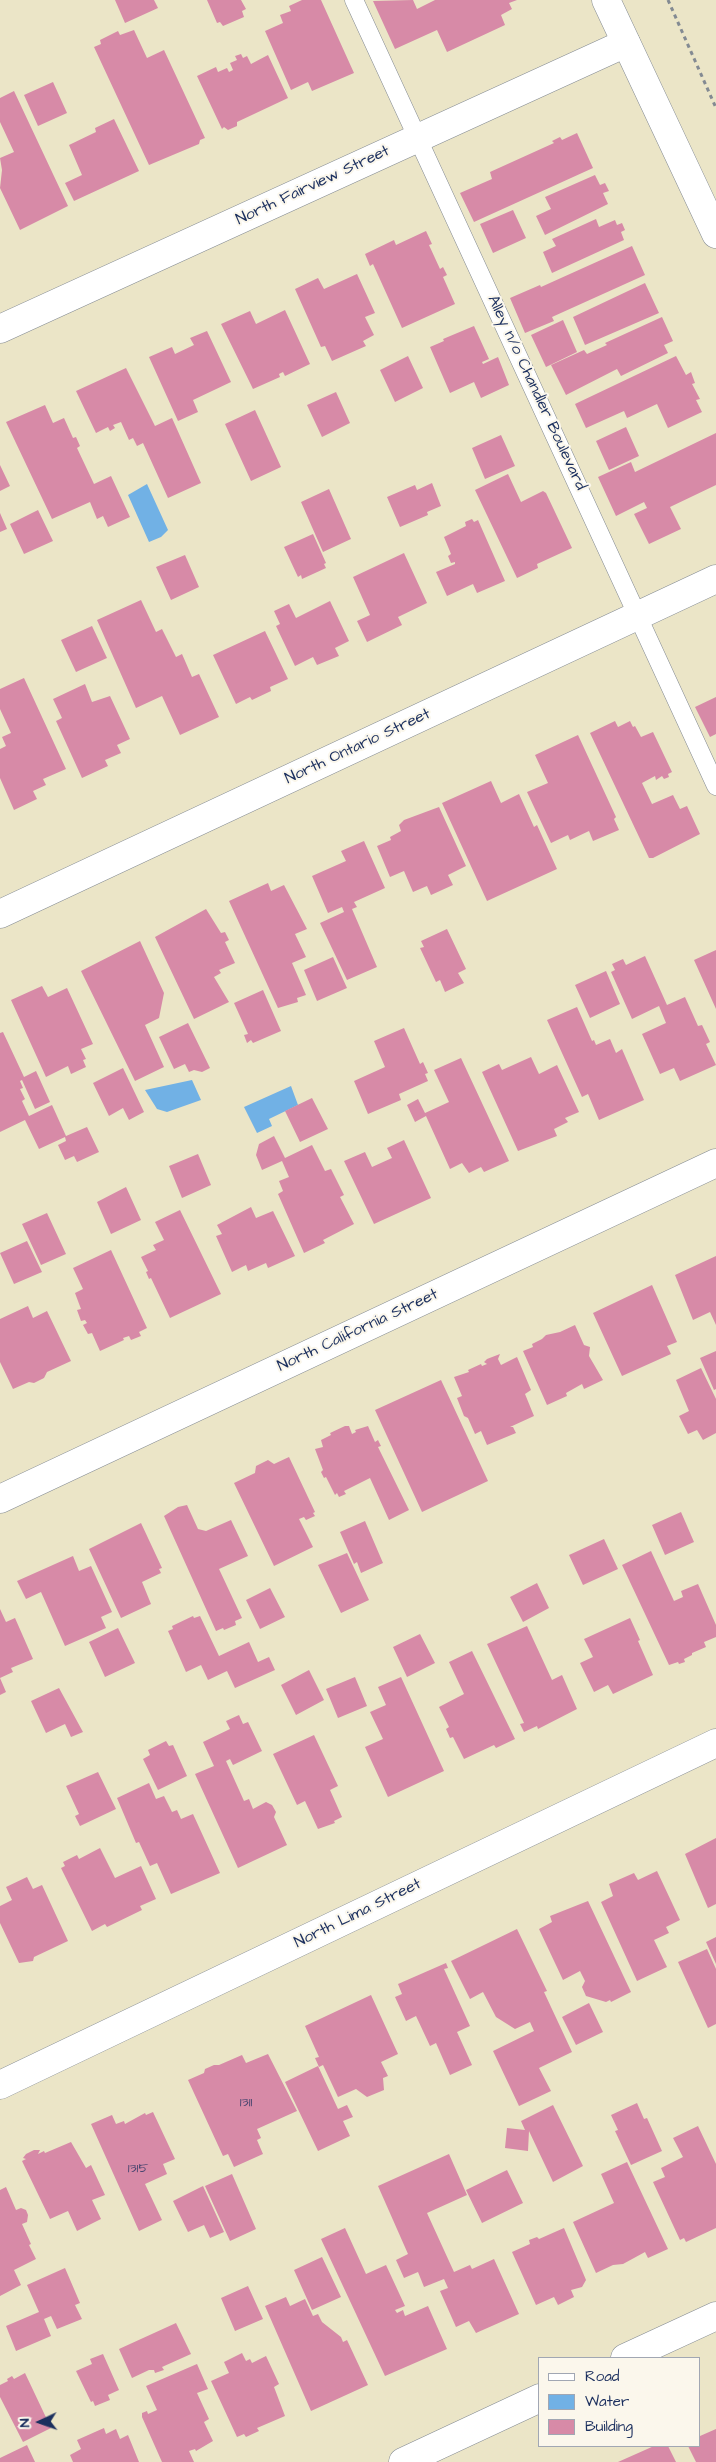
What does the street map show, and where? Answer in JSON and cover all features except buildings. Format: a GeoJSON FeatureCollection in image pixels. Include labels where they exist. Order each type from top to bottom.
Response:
{"type":"FeatureCollection","features":[{"type":"Feature","properties":{"kind":"street"},"geometry":{"type":"LineString","coordinates":[[606,0],[716,234]]}},
{"type":"Feature","properties":{"kind":"street","name":"North Fairview Street"},"geometry":{"type":"LineString","coordinates":[[0,329],[626,42]]}},
{"type":"Feature","properties":{"kind":"street","name":"North Ontario Street"},"geometry":{"type":"LineString","coordinates":[[0,914],[716,578]]}},
{"type":"Feature","properties":{"kind":"street","name":"North California Street"},"geometry":{"type":"LineString","coordinates":[[0,1499],[716,1163]]}},
{"type":"Feature","properties":{"kind":"street","name":"North Lima Street"},"geometry":{"type":"LineString","coordinates":[[0,2085],[716,1743]]}},
{"type":"Feature","properties":{"kind":"street"},"geometry":{"type":"LineString","coordinates":[[627,2357],[716,2316]]}},
{"type":"Feature","properties":{"kind":"street"},"geometry":{"type":"LineString","coordinates":[[403,2462],[538,2399]]}},
{"type":"Feature","properties":{"kind":"lane","name":"Alley n/o Chandler Boulevard"},"geometry":{"type":"LineString","coordinates":[[354,0],[639,615],[716,786]]}},
{"type":"Feature","properties":{"kind":"path"},"geometry":{"type":"LineString","coordinates":[[668,0],[716,108]]}},
{"type":"Feature","properties":{"kind":"water"},"geometry":{"type":"Polygon","coordinates":[[[147,484],[168,530],[161,537],[149,542],[128,495],[147,484]]]}},
{"type":"Feature","properties":{"kind":"water"},"geometry":{"type":"Polygon","coordinates":[[[192,1080],[201,1100],[167,1112],[157,1109],[145,1090],[192,1080]]]}},
{"type":"Feature","properties":{"kind":"water"},"geometry":{"type":"Polygon","coordinates":[[[291,1086],[298,1105],[269,1119],[272,1126],[257,1133],[244,1107],[291,1086]]]}}]}
